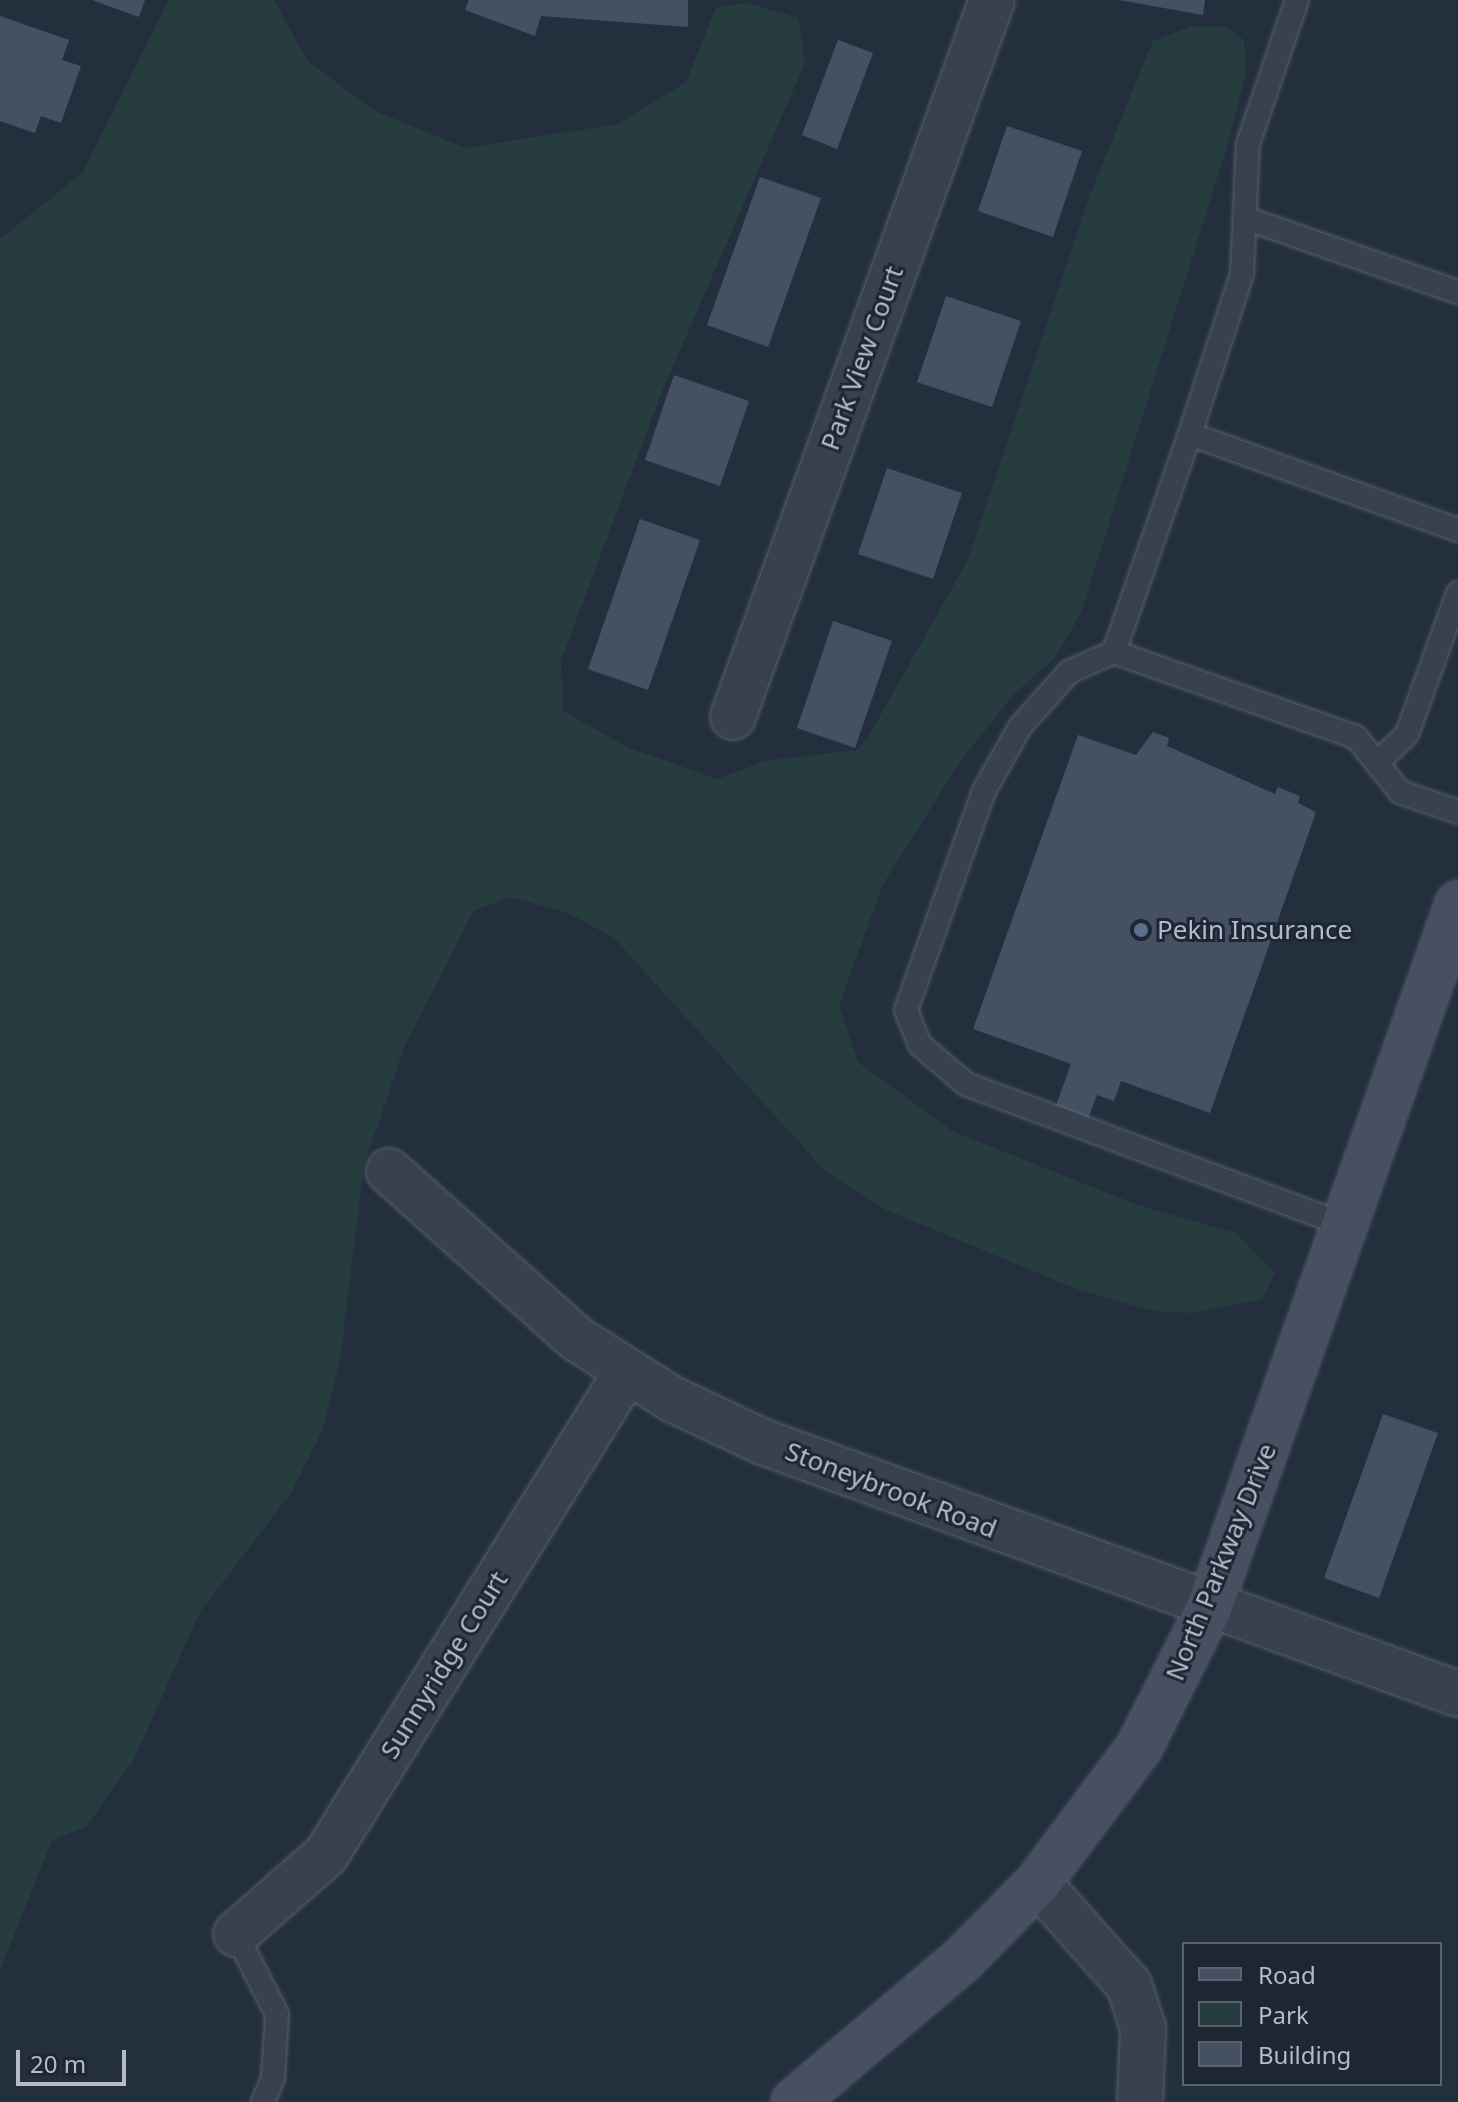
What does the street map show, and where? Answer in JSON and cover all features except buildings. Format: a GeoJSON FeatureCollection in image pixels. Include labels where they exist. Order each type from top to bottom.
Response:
{"type":"FeatureCollection","features":[{"type":"Feature","properties":{"kind":"main road","name":"North Parkway Drive"},"geometry":{"type":"LineString","coordinates":[[794,2102],[963,1959],[1038,1883],[1140,1746],[1209,1608],[1458,904]]}},
{"type":"Feature","properties":{"kind":"street","name":"Park View Court"},"geometry":{"type":"LineString","coordinates":[[733,717],[992,0]]}},
{"type":"Feature","properties":{"kind":"street","name":"Stoneybrook Road"},"geometry":{"type":"LineString","coordinates":[[389,1171],[547,1314],[626,1373],[763,1442],[1209,1608],[1458,1694]]}},
{"type":"Feature","properties":{"kind":"street","name":"Sunnyridge Court"},"geometry":{"type":"LineString","coordinates":[[236,1934],[326,1855],[626,1373]]}},
{"type":"Feature","properties":{"kind":"street"},"geometry":{"type":"LineString","coordinates":[[1038,1883],[1129,1985],[1143,2028],[1140,2102]]}},
{"type":"Feature","properties":{"kind":"lane"},"geometry":{"type":"LineString","coordinates":[[1114,652],[1242,274],[1248,144],[1297,0]]}},
{"type":"Feature","properties":{"kind":"lane"},"geometry":{"type":"LineString","coordinates":[[1245,218],[1458,292]]}},
{"type":"Feature","properties":{"kind":"lane"},"geometry":{"type":"LineString","coordinates":[[1190,434],[1458,530]]}},
{"type":"Feature","properties":{"kind":"lane"},"geometry":{"type":"LineString","coordinates":[[1377,763],[1407,734],[1458,593]]}},
{"type":"Feature","properties":{"kind":"lane"},"geometry":{"type":"LineString","coordinates":[[1345,1225],[1044,1119],[966,1084],[920,1045],[906,1010],[984,791],[1020,727],[1069,672],[1114,652],[1356,737],[1400,792],[1458,812]]}},
{"type":"Feature","properties":{"kind":"lane"},"geometry":{"type":"LineString","coordinates":[[236,1934],[277,2014],[273,2078],[263,2102]]}},
{"type":"Feature","properties":{"kind":"green space"},"geometry":{"type":"Polygon","coordinates":[[[169,0],[274,0],[307,60],[373,110],[465,148],[618,124],[686,82],[716,7],[748,3],[798,18],[805,63],[661,394],[561,661],[563,711],[629,748],[718,779],[764,761],[857,750],[867,739],[968,560],[1091,192],[1153,41],[1193,26],[1224,26],[1244,40],[1246,72],[1225,153],[1081,613],[1054,659],[1014,694],[959,763],[882,886],[839,1006],[858,1062],[952,1131],[1138,1205],[1236,1233],[1275,1273],[1262,1300],[1189,1313],[1153,1311],[1076,1289],[884,1209],[825,1171],[614,938],[570,914],[511,897],[473,911],[403,1050],[364,1166],[340,1361],[322,1431],[291,1493],[200,1612],[134,1759],[86,1827],[52,1840],[0,1970],[0,239],[83,172],[169,0]]]}},
{"type":"Feature","properties":{"kind":"place","name":"Pekin Insurance"},"geometry":{"type":"Point","coordinates":[1141,930]}}]}
